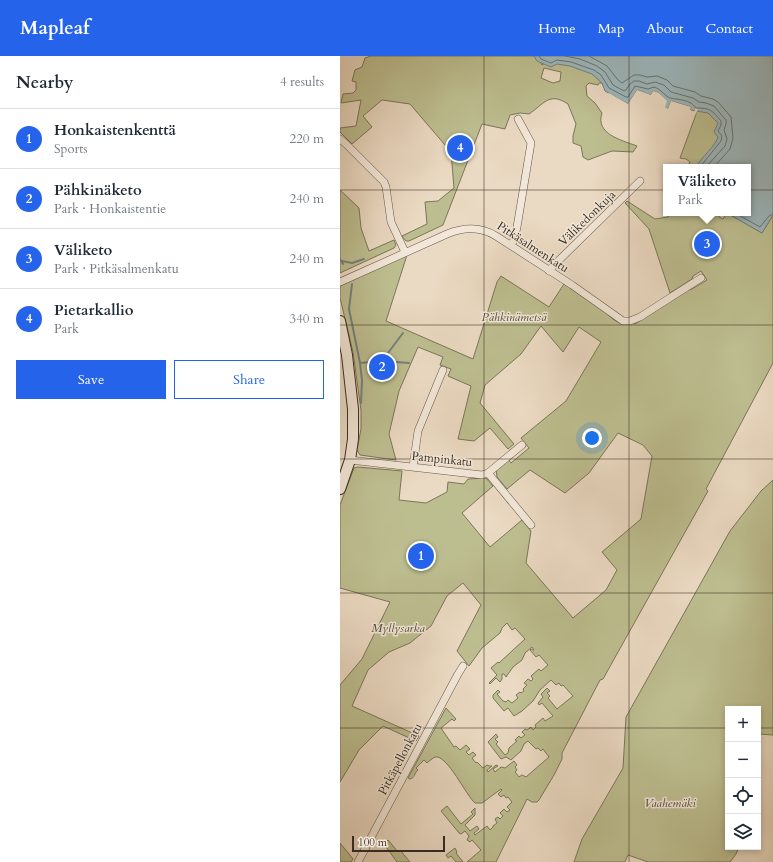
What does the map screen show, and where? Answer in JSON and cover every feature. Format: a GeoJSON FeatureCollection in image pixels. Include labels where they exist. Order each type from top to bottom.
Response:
{"type":"FeatureCollection","features":[{"type":"Feature","properties":{"kind":"street"},"geometry":{"type":"LineString","coordinates":[[511,245],[514,240],[517,227],[532,143],[518,119]]}},
{"type":"Feature","properties":{"kind":"street"},"geometry":{"type":"LineString","coordinates":[[340,139],[384,182],[391,222],[405,252]]}},
{"type":"Feature","properties":{"kind":"street","name":"Välikedonkuja"},"geometry":{"type":"LineString","coordinates":[[549,271],[640,182]]}},
{"type":"Feature","properties":{"kind":"street","name":"Pitkäsalmenkatu"},"geometry":{"type":"LineString","coordinates":[[340,282],[455,230],[473,228],[491,233],[511,245],[601,305],[619,319],[626,322],[640,317],[701,278]]}},
{"type":"Feature","properties":{"kind":"street"},"geometry":{"type":"LineString","coordinates":[[340,321],[347,355],[353,409],[353,438],[350,460],[340,490]]}},
{"type":"Feature","properties":{"kind":"street"},"geometry":{"type":"LineString","coordinates":[[413,467],[418,431],[443,370]]}},
{"type":"Feature","properties":{"kind":"street","name":"Pampinkatu"},"geometry":{"type":"LineString","coordinates":[[350,460],[482,475],[488,473],[522,445]]}},
{"type":"Feature","properties":{"kind":"street"},"geometry":{"type":"LineString","coordinates":[[488,473],[531,526]]}},
{"type":"Feature","properties":{"kind":"street","name":"Pitkäpellonkatu"},"geometry":{"type":"LineString","coordinates":[[358,862],[463,666]]}},
{"type":"Feature","properties":{"kind":"green space"},"geometry":{"type":"Polygon","coordinates":[[[371,56],[542,56],[541,64],[543,65],[544,56],[602,70],[605,89],[602,83],[599,83],[598,85],[589,83],[586,86],[587,96],[595,103],[602,113],[602,126],[606,131],[617,138],[637,146],[633,152],[612,151],[588,160],[583,157],[581,146],[573,143],[576,124],[568,104],[556,99],[551,99],[542,103],[529,114],[520,113],[510,115],[505,129],[482,124],[443,225],[406,241],[402,236],[427,224],[425,202],[438,201],[454,188],[451,152],[410,104],[382,100],[363,116],[372,127],[352,144],[340,132],[340,128],[356,126],[361,100],[341,103],[343,94],[353,93],[356,90],[356,82],[352,81],[355,70],[362,67],[365,58],[371,56]],[[544,68],[541,78],[553,83],[560,81],[561,72],[544,68]]]}},
{"type":"Feature","properties":{"kind":"green space"},"geometry":{"type":"Polygon","coordinates":[[[698,109],[714,112],[723,133],[703,164],[689,164],[690,162],[686,159],[680,158],[698,109]]]}},
{"type":"Feature","properties":{"kind":"green space"},"geometry":{"type":"Polygon","coordinates":[[[340,190],[359,208],[361,228],[369,251],[394,240],[396,245],[394,248],[340,273],[340,190]]]}},
{"type":"Feature","properties":{"kind":"green space"},"geometry":{"type":"Polygon","coordinates":[[[627,201],[655,219],[669,216],[719,216],[723,219],[725,216],[732,216],[762,233],[773,215],[773,363],[706,489],[708,491],[603,679],[600,680],[562,753],[562,759],[554,775],[539,800],[537,802],[532,802],[527,799],[496,862],[467,862],[481,850],[472,840],[470,842],[467,840],[469,836],[465,831],[461,834],[459,833],[441,811],[447,806],[461,824],[473,814],[471,812],[475,808],[475,815],[465,825],[470,831],[477,826],[479,829],[474,833],[475,835],[487,826],[490,830],[497,823],[495,819],[498,817],[500,819],[503,816],[500,813],[504,809],[507,812],[510,810],[507,807],[512,802],[508,797],[506,798],[504,795],[501,797],[498,794],[502,790],[501,789],[482,803],[475,803],[451,769],[440,758],[435,757],[427,763],[424,760],[416,768],[418,770],[413,778],[408,778],[446,708],[456,719],[454,721],[452,719],[441,728],[454,747],[456,746],[460,750],[466,745],[470,749],[466,752],[469,755],[473,752],[476,755],[472,758],[476,763],[477,762],[483,768],[487,765],[492,766],[487,770],[488,772],[496,765],[498,766],[493,769],[495,772],[501,767],[505,768],[514,761],[517,765],[515,767],[517,770],[515,772],[519,777],[522,775],[526,777],[549,757],[543,749],[541,751],[538,748],[536,749],[528,741],[524,744],[521,751],[511,760],[506,757],[501,759],[488,742],[496,734],[498,737],[495,739],[498,742],[496,744],[505,755],[508,753],[509,748],[517,741],[515,740],[519,736],[521,738],[525,735],[522,732],[525,729],[527,730],[531,727],[533,730],[536,727],[535,725],[543,718],[545,721],[553,716],[542,703],[539,705],[538,703],[543,697],[541,694],[547,688],[550,691],[547,693],[550,696],[548,698],[557,709],[573,696],[563,685],[561,686],[559,683],[556,685],[551,680],[540,690],[533,701],[522,711],[514,716],[508,708],[504,711],[493,698],[493,695],[498,690],[500,692],[497,694],[503,701],[506,702],[508,700],[512,703],[518,698],[516,695],[524,691],[523,689],[527,685],[524,683],[528,679],[531,681],[533,679],[531,676],[539,669],[541,671],[548,665],[539,655],[536,657],[530,650],[534,650],[532,647],[525,653],[522,660],[513,667],[506,677],[502,674],[502,679],[500,682],[496,678],[490,684],[489,683],[497,675],[491,668],[498,662],[499,663],[525,639],[515,628],[512,630],[507,623],[502,628],[500,633],[482,648],[469,666],[457,651],[481,605],[463,583],[447,596],[431,626],[410,643],[389,652],[368,670],[352,706],[419,736],[416,741],[383,726],[359,750],[340,782],[340,685],[362,659],[390,602],[340,588],[340,505],[354,468],[358,467],[402,471],[399,500],[426,503],[447,492],[448,482],[464,484],[468,479],[486,478],[493,486],[462,513],[490,547],[522,520],[531,531],[526,563],[573,618],[606,590],[617,570],[602,552],[641,519],[652,456],[643,445],[618,433],[589,473],[565,493],[530,470],[507,489],[497,477],[496,469],[508,459],[511,463],[529,448],[521,438],[566,401],[601,342],[579,327],[563,352],[541,326],[521,354],[485,385],[480,403],[514,444],[508,449],[490,428],[474,441],[458,439],[471,386],[448,376],[451,369],[440,365],[443,357],[418,347],[399,391],[389,434],[396,460],[360,455],[357,450],[361,429],[361,410],[353,352],[340,298],[340,286],[407,255],[386,321],[473,359],[497,282],[501,276],[549,307],[564,284],[603,310],[614,320],[620,323],[635,324],[688,290],[707,280],[701,271],[693,276],[692,279],[670,293],[649,229],[625,203],[627,201]]]}},
{"type":"Feature","properties":{"kind":"green space","name":"Vaahemäki"},"geometry":{"type":"Polygon","coordinates":[[[773,480],[773,735],[761,734],[761,706],[725,706],[725,850],[738,850],[736,854],[730,862],[648,862],[628,855],[625,862],[574,862],[582,839],[623,768],[626,717],[730,531],[761,491],[773,480]]]}},
{"type":"Feature","properties":{"kind":"green space"},"geometry":{"type":"Polygon","coordinates":[[[388,840],[398,852],[400,850],[410,862],[397,862],[384,844],[388,840]]]}},
{"type":"Feature","properties":{"kind":"green space"},"geometry":{"type":"Polygon","coordinates":[[[340,843],[353,859],[351,862],[340,862],[340,843]]]}},
{"type":"Feature","properties":{"kind":"green space"},"geometry":{"type":"Polygon","coordinates":[[[455,848],[456,853],[463,862],[456,862],[451,856],[448,858],[446,855],[455,848]]]}},
{"type":"Feature","properties":{"kind":"water"},"geometry":{"type":"Polygon","coordinates":[[[534,56],[773,56],[773,215],[762,233],[732,216],[751,216],[751,164],[698,164],[715,144],[718,137],[714,132],[718,123],[708,113],[690,110],[691,107],[671,101],[668,109],[664,107],[666,101],[659,93],[653,91],[651,95],[637,90],[628,104],[605,91],[602,83],[592,74],[570,66],[557,64],[551,67],[537,61],[534,56]]]}},
{"type":"Feature","properties":{"kind":"pier"},"geometry":{"type":"Polygon","coordinates":[[[637,90],[651,95],[653,91],[659,93],[667,101],[665,107],[668,109],[671,101],[691,107],[690,110],[694,112],[696,108],[698,109],[696,114],[689,112],[689,108],[672,104],[669,111],[663,109],[664,102],[654,93],[651,97],[638,92],[628,106],[608,94],[609,93],[628,104],[637,90]]]}},
{"type":"Feature","properties":{"kind":"waterway"},"geometry":{"type":"LineString","coordinates":[[340,259],[343,264]]}},
{"type":"Feature","properties":{"kind":"waterway"},"geometry":{"type":"LineString","coordinates":[[342,261],[352,263],[364,259]]}},
{"type":"Feature","properties":{"kind":"waterway"},"geometry":{"type":"LineString","coordinates":[[352,284],[349,309],[360,363],[362,380],[361,403]]}},
{"type":"Feature","properties":{"kind":"waterway"},"geometry":{"type":"LineString","coordinates":[[382,361],[403,333]]}},
{"type":"Feature","properties":{"kind":"waterway"},"geometry":{"type":"LineString","coordinates":[[360,363],[382,361],[409,363]]}},
{"type":"Feature","properties":{"kind":"place","name":"Pietarkallio"},"geometry":{"type":"Point","coordinates":[460,148]}},
{"type":"Feature","properties":{"kind":"place","name":"Väliketo"},"geometry":{"type":"Point","coordinates":[707,244]}},
{"type":"Feature","properties":{"kind":"place","name":"Pähkinäketo"},"geometry":{"type":"Point","coordinates":[382,367]}},
{"type":"Feature","properties":{"kind":"place","name":"Honkaistenkenttä"},"geometry":{"type":"Point","coordinates":[421,556]}},
{"type":"Feature","properties":{"kind":"park label","name":"Pähkinämetsä"},"geometry":{"type":"Point","coordinates":[514,317]}},
{"type":"Feature","properties":{"kind":"park label","name":"Myllysarka"},"geometry":{"type":"Point","coordinates":[398,628]}}]}
